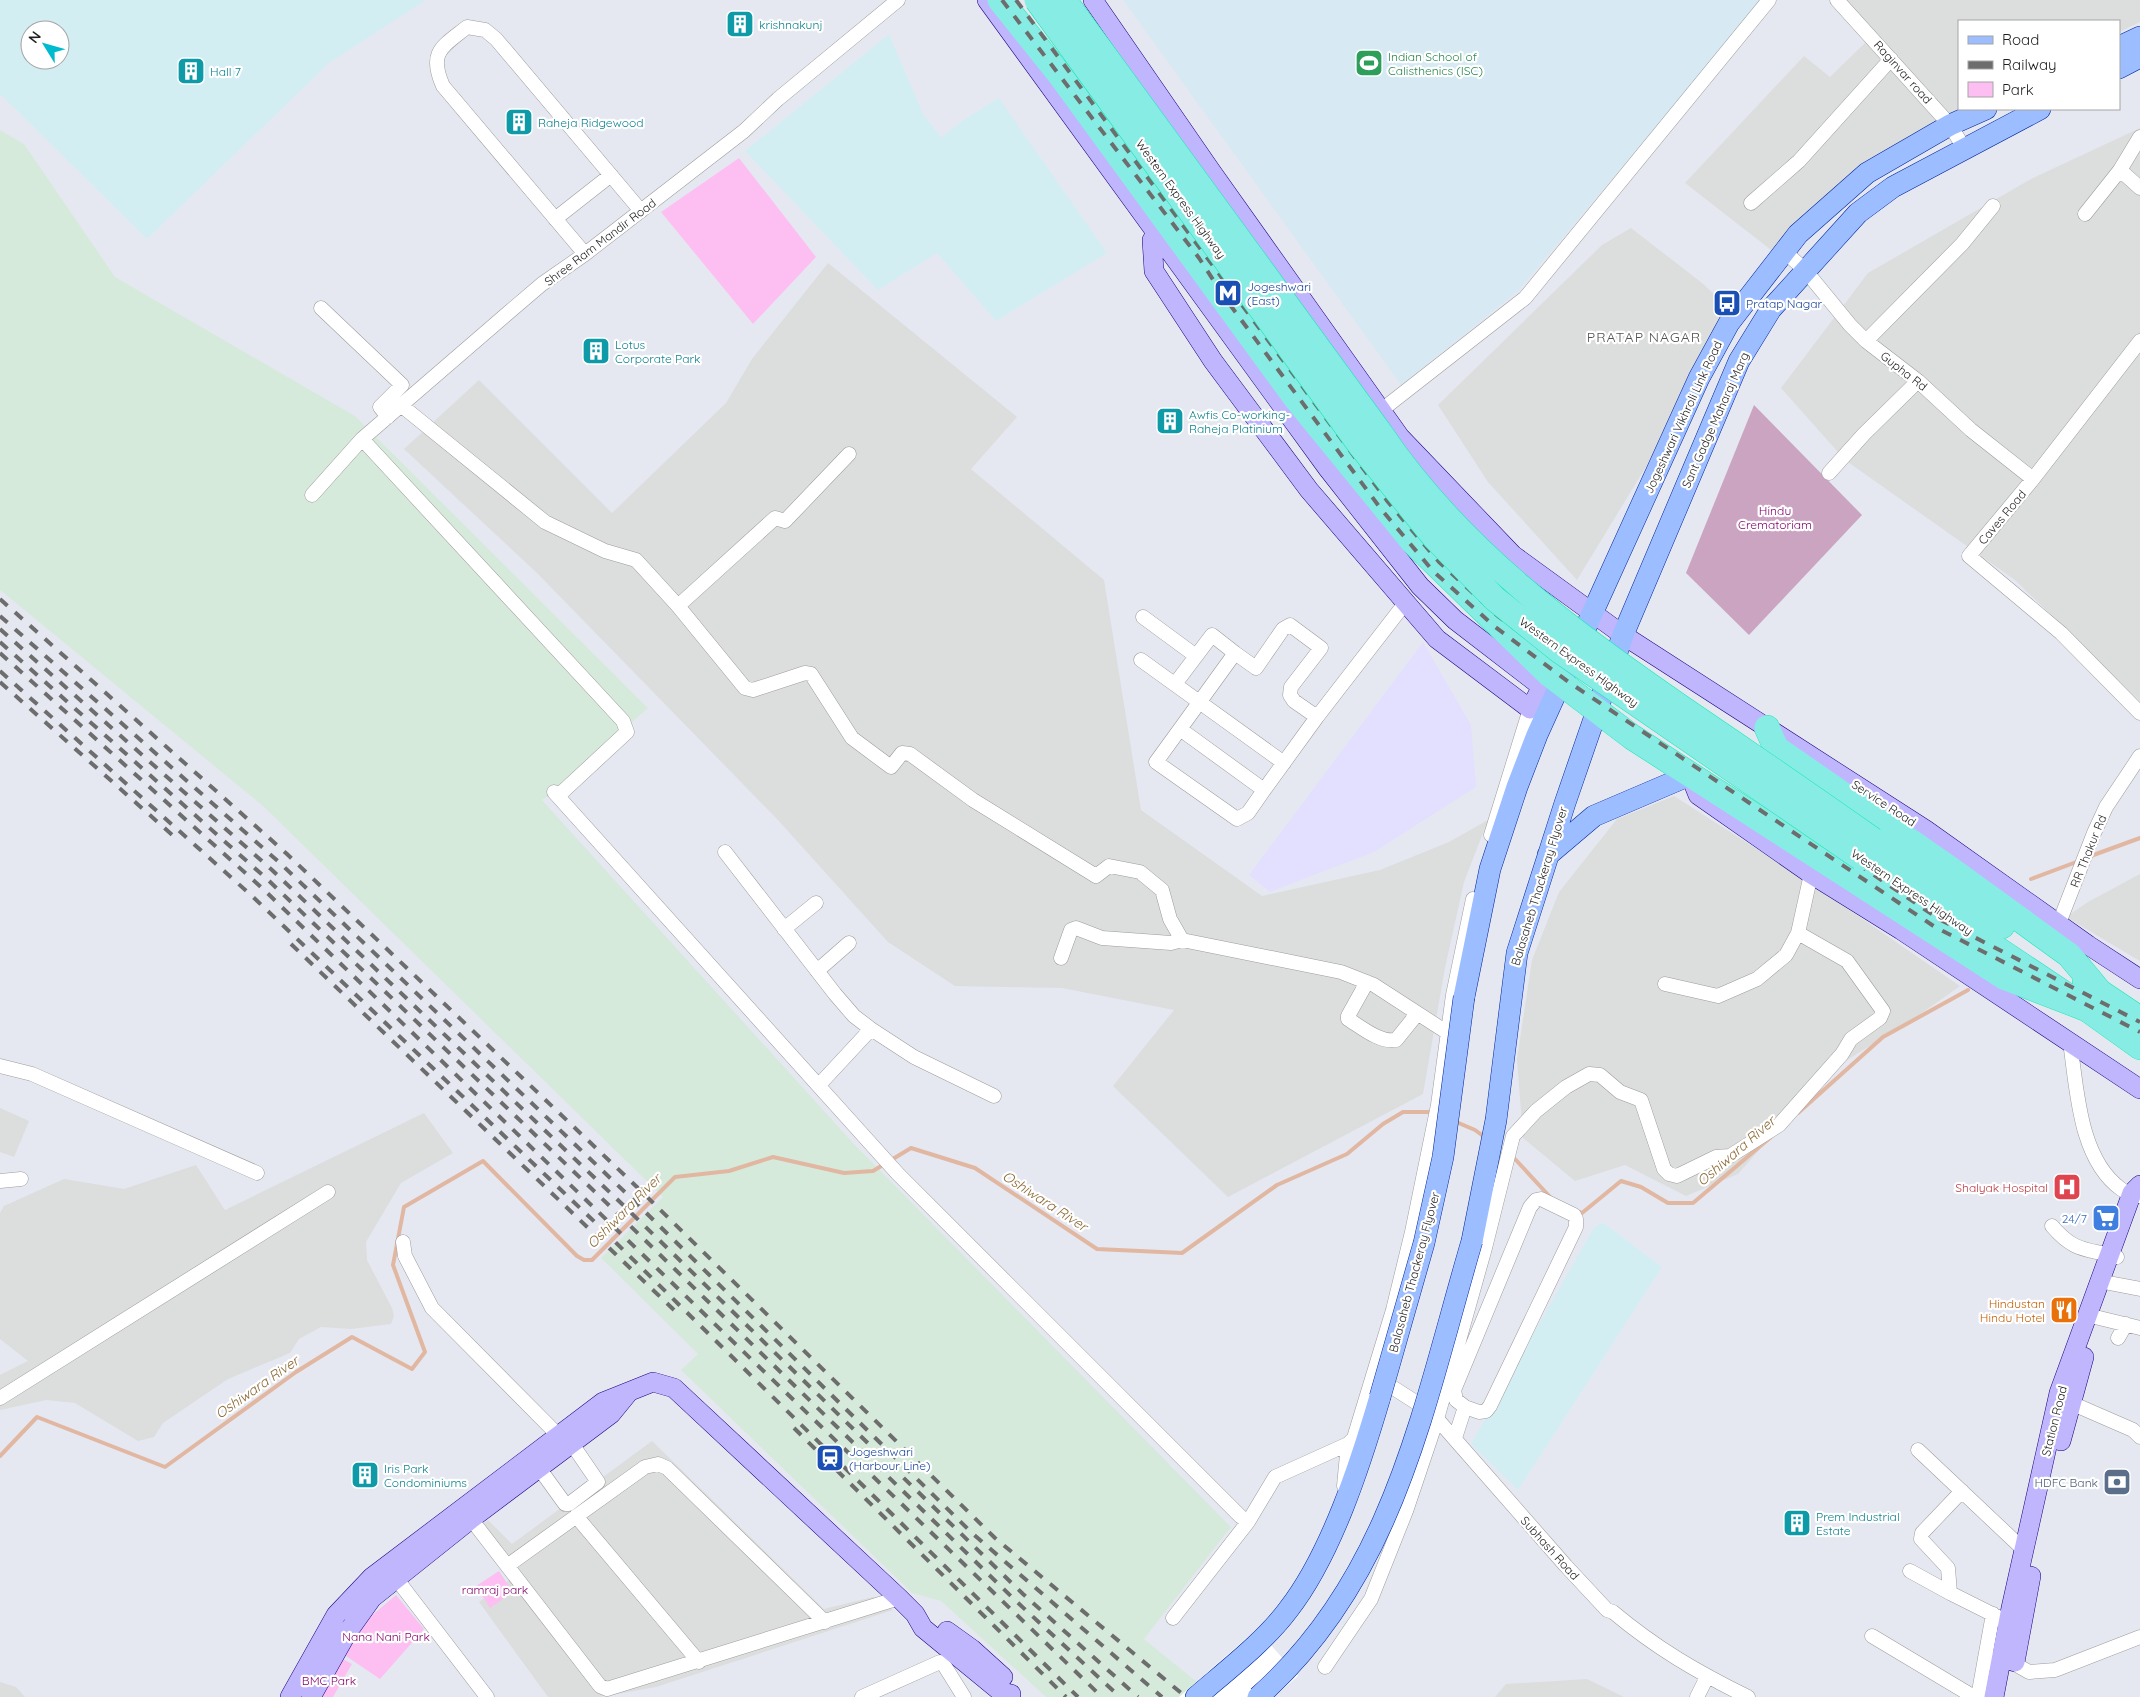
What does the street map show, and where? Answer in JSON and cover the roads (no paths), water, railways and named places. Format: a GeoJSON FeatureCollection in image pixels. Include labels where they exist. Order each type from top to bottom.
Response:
{"type":"FeatureCollection","features":[{"type":"Feature","properties":{"kind":"highway"},"geometry":{"type":"LineString","coordinates":[[1000,0],[1060,75],[1161,228],[1294,396],[1336,456],[1413,542],[1551,682],[1690,775],[1721,803],[2004,977],[2093,1000]]}},
{"type":"Feature","properties":{"kind":"highway","name":"Western Express Highway"},"geometry":{"type":"LineString","coordinates":[[1036,0],[1360,445],[1435,538],[1495,599],[1560,651],[1867,849],[2093,1000],[2140,1047]]}},
{"type":"Feature","properties":{"kind":"highway","name":"Western Express Highway"},"geometry":{"type":"LineString","coordinates":[[1064,0],[1378,430],[1405,470],[1454,526],[1511,581],[1616,663],[1867,849]]}},
{"type":"Feature","properties":{"kind":"highway"},"geometry":{"type":"LineString","coordinates":[[1767,728],[1776,748],[1952,870],[2069,955],[2093,1000]]}},
{"type":"Feature","properties":{"kind":"highway","name":"Western Express Highway"},"geometry":{"type":"LineString","coordinates":[[2093,1000],[2140,1019]]}},
{"type":"Feature","properties":{"kind":"main road"},"geometry":{"type":"LineString","coordinates":[[2120,47],[2140,37]]}},
{"type":"Feature","properties":{"kind":"main road"},"geometry":{"type":"LineString","coordinates":[[2120,67],[2140,57]]}},
{"type":"Feature","properties":{"kind":"main road","name":"Jogeshwari Vikhroli Link Road"},"geometry":{"type":"LineString","coordinates":[[1551,682],[1593,614],[1703,370],[1728,323],[1798,234],[1867,173],[1950,125],[1984,110]]}},
{"type":"Feature","properties":{"kind":"main road","name":"Sant Gadge Maharaj Marg"},"geometry":{"type":"LineString","coordinates":[[1597,712],[1623,635],[1739,362],[1771,309],[1858,213],[1893,187],[2038,110]]}},
{"type":"Feature","properties":{"kind":"main road","name":"Balasaheb Thackeray Flyover"},"geometry":{"type":"LineString","coordinates":[[1196,1697],[1287,1612],[1315,1570],[1333,1530],[1379,1402],[1424,1243],[1443,1157],[1464,997],[1463,973],[1490,869],[1537,735],[1551,682]]}},
{"type":"Feature","properties":{"kind":"main road","name":"Balasaheb Thackeray Flyover"},"geometry":{"type":"LineString","coordinates":[[1258,1697],[1294,1662],[1335,1610],[1372,1548],[1403,1477],[1472,1241],[1496,1120],[1513,970],[1548,855],[1597,712]]}},
{"type":"Feature","properties":{"kind":"main road"},"geometry":{"type":"LineString","coordinates":[[1548,855],[1594,816],[1690,775]]}},
{"type":"Feature","properties":{"kind":"street","name":"Shree Ram Mandir Road"},"geometry":{"type":"LineString","coordinates":[[312,495],[362,438],[414,396],[542,284],[585,254],[744,131],[778,99],[898,0]]}},
{"type":"Feature","properties":{"kind":"street"},"geometry":{"type":"LineString","coordinates":[[987,0],[1161,228],[1152,240],[1151,250],[1154,271],[1213,361],[1309,490],[1438,639],[1530,709]]}},
{"type":"Feature","properties":{"kind":"street","name":"Service Road"},"geometry":{"type":"LineString","coordinates":[[1093,0],[1211,171],[1400,437],[1513,555],[1623,635],[1926,830],[2140,979]]}},
{"type":"Feature","properties":{"kind":"street"},"geometry":{"type":"LineString","coordinates":[[1336,456],[1381,411],[1526,298],[1769,0]]}},
{"type":"Feature","properties":{"kind":"street","name":"Raginvar road"},"geometry":{"type":"LineString","coordinates":[[1837,0],[1950,125],[1964,148]]}},
{"type":"Feature","properties":{"kind":"street"},"geometry":{"type":"LineString","coordinates":[[585,254],[442,86],[436,62],[440,49],[467,27],[485,30],[496,39],[641,211]]}},
{"type":"Feature","properties":{"kind":"street"},"geometry":{"type":"LineString","coordinates":[[1751,203],[1799,161],[1891,58]]}},
{"type":"Feature","properties":{"kind":"street"},"geometry":{"type":"LineString","coordinates":[[2084,214],[2120,170],[2140,137]]}},
{"type":"Feature","properties":{"kind":"street"},"geometry":{"type":"LineString","coordinates":[[2120,170],[2140,188]]}},
{"type":"Feature","properties":{"kind":"street"},"geometry":{"type":"LineString","coordinates":[[555,219],[611,175]]}},
{"type":"Feature","properties":{"kind":"street"},"geometry":{"type":"LineString","coordinates":[[1866,341],[1962,244],[1993,206]]}},
{"type":"Feature","properties":{"kind":"street","name":"Gupha Rd"},"geometry":{"type":"LineString","coordinates":[[1784,252],[1805,270],[1850,325],[1866,341],[1918,381],[1971,430],[2033,479]]}},
{"type":"Feature","properties":{"kind":"street"},"geometry":{"type":"LineString","coordinates":[[320,308],[414,396]]}},
{"type":"Feature","properties":{"kind":"street","name":"Caves Road"},"geometry":{"type":"LineString","coordinates":[[2140,341],[2033,479],[1969,556],[2060,633],[2140,714]]}},
{"type":"Feature","properties":{"kind":"street"},"geometry":{"type":"LineString","coordinates":[[1828,473],[1864,434],[1918,381]]}},
{"type":"Feature","properties":{"kind":"street"},"geometry":{"type":"LineString","coordinates":[[388,417],[380,407],[402,385]]}},
{"type":"Feature","properties":{"kind":"street"},"geometry":{"type":"LineString","coordinates":[[402,406],[545,522],[605,551],[636,560],[678,606],[745,688],[753,690],[805,673],[810,674],[852,738],[891,767],[902,753],[910,754],[972,800],[1096,876],[1109,866],[1140,872],[1162,890],[1170,919],[1182,940]]}},
{"type":"Feature","properties":{"kind":"street"},"geometry":{"type":"LineString","coordinates":[[362,438],[623,720],[627,732],[556,794],[898,1174],[1248,1522]]}},
{"type":"Feature","properties":{"kind":"street"},"geometry":{"type":"LineString","coordinates":[[678,606],[775,518],[785,521],[849,454]]}},
{"type":"Feature","properties":{"kind":"street"},"geometry":{"type":"LineString","coordinates":[[1235,653],[1156,762],[1237,819],[1248,813],[1317,717],[1406,602]]}},
{"type":"Feature","properties":{"kind":"street"},"geometry":{"type":"LineString","coordinates":[[1143,617],[1196,656]]}},
{"type":"Feature","properties":{"kind":"street"},"geometry":{"type":"LineString","coordinates":[[1175,684],[1212,635],[1256,668],[1283,629],[1290,624],[1321,648],[1291,687],[1290,695],[1294,702],[1317,717]]}},
{"type":"Feature","properties":{"kind":"street"},"geometry":{"type":"LineString","coordinates":[[1141,660],[1284,763]]}},
{"type":"Feature","properties":{"kind":"street"},"geometry":{"type":"LineString","coordinates":[[1174,1618],[1248,1522],[1275,1477],[1348,1444],[1354,1438],[1393,1310],[1412,1232],[1438,1105],[1448,1033],[1463,973],[1473,900],[1499,806],[1530,709],[1551,682]]}},
{"type":"Feature","properties":{"kind":"street"},"geometry":{"type":"LineString","coordinates":[[1180,729],[1264,790]]}},
{"type":"Feature","properties":{"kind":"street","name":"RR Thakur Rd"},"geometry":{"type":"LineString","coordinates":[[2059,923],[2106,807],[2140,756]]}},
{"type":"Feature","properties":{"kind":"street"},"geometry":{"type":"LineString","coordinates":[[1749,821],[1812,874],[1901,930],[2140,1089]]}},
{"type":"Feature","properties":{"kind":"street"},"geometry":{"type":"LineString","coordinates":[[725,852],[854,1016],[914,1057],[994,1096]]}},
{"type":"Feature","properties":{"kind":"street"},"geometry":{"type":"LineString","coordinates":[[1666,984],[1718,996],[1757,979],[1786,954],[1798,933],[1812,874]]}},
{"type":"Feature","properties":{"kind":"street"},"geometry":{"type":"LineString","coordinates":[[784,929],[816,903]]}},
{"type":"Feature","properties":{"kind":"street"},"geometry":{"type":"LineString","coordinates":[[1061,958],[1071,930],[1076,928],[1102,938],[1171,943],[1182,940],[1341,972],[1367,982],[1448,1033]]}},
{"type":"Feature","properties":{"kind":"street"},"geometry":{"type":"LineString","coordinates":[[1324,1667],[1378,1586],[1406,1512],[1437,1419],[1485,1248],[1513,1136],[1536,1112],[1589,1074],[1600,1075],[1620,1092],[1641,1100],[1664,1169],[1669,1174],[1677,1176],[1716,1157],[1730,1156],[1779,1125],[1842,1054],[1851,1039],[1880,1018],[1883,1011],[1847,960],[1798,933]]}},
{"type":"Feature","properties":{"kind":"street"},"geometry":{"type":"LineString","coordinates":[[817,971],[849,943]]}},
{"type":"Feature","properties":{"kind":"street"},"geometry":{"type":"LineString","coordinates":[[1367,982],[1348,1019],[1374,1036],[1393,1041],[1396,1040],[1416,1014]]}},
{"type":"Feature","properties":{"kind":"street"},"geometry":{"type":"LineString","coordinates":[[819,1085],[871,1029]]}},
{"type":"Feature","properties":{"kind":"street"},"geometry":{"type":"LineString","coordinates":[[2070,1042],[2080,1114],[2093,1151],[2103,1169],[2122,1190],[2138,1194]]}},
{"type":"Feature","properties":{"kind":"street"},"geometry":{"type":"LineString","coordinates":[[0,1066],[32,1074],[257,1173]]}},
{"type":"Feature","properties":{"kind":"street"},"geometry":{"type":"LineString","coordinates":[[0,1181],[22,1178]]}},
{"type":"Feature","properties":{"kind":"street"},"geometry":{"type":"LineString","coordinates":[[0,1398],[328,1192]]}},
{"type":"Feature","properties":{"kind":"street","name":"Station Road"},"geometry":{"type":"LineString","coordinates":[[2007,1697],[2001,1661],[2001,1618],[2024,1550],[2065,1398],[2113,1256],[2138,1194]]}},
{"type":"Feature","properties":{"kind":"street"},"geometry":{"type":"LineString","coordinates":[[1541,1199],[1574,1215],[1576,1227],[1490,1406],[1486,1411],[1479,1412],[1465,1407],[1456,1400],[1454,1390],[1530,1207],[1536,1200],[1541,1199]]}},
{"type":"Feature","properties":{"kind":"street"},"geometry":{"type":"LineString","coordinates":[[2052,1226],[2063,1239],[2077,1248],[2113,1256]]}},
{"type":"Feature","properties":{"kind":"street"},"geometry":{"type":"LineString","coordinates":[[403,1242],[405,1256],[432,1308],[566,1442],[598,1482],[569,1504],[565,1504],[539,1468]]}},
{"type":"Feature","properties":{"kind":"street","name":"Station Road"},"geometry":{"type":"LineString","coordinates":[[2092,1316],[2109,1283],[2113,1256]]}},
{"type":"Feature","properties":{"kind":"street"},"geometry":{"type":"LineString","coordinates":[[2109,1283],[2140,1289]]}},
{"type":"Feature","properties":{"kind":"street"},"geometry":{"type":"LineString","coordinates":[[2092,1316],[2140,1328]]}},
{"type":"Feature","properties":{"kind":"street"},"geometry":{"type":"LineString","coordinates":[[2118,1338],[2126,1324]]}},
{"type":"Feature","properties":{"kind":"street","name":"Subhash Road"},"geometry":{"type":"LineString","coordinates":[[1374,1375],[1431,1412],[1607,1610],[1613,1612],[1645,1639],[1707,1677],[1748,1697]]}},
{"type":"Feature","properties":{"kind":"street"},"geometry":{"type":"LineString","coordinates":[[290,1697],[310,1687],[391,1572],[566,1442],[611,1414],[632,1390],[653,1382],[674,1388],[899,1598],[915,1614],[923,1628],[1001,1692],[1013,1695]]}},
{"type":"Feature","properties":{"kind":"street"},"geometry":{"type":"LineString","coordinates":[[2065,1398],[2133,1430],[2140,1437]]}},
{"type":"Feature","properties":{"kind":"street","name":"Station Road"},"geometry":{"type":"LineString","coordinates":[[1994,1697],[2001,1661],[2039,1542],[2065,1398]]}},
{"type":"Feature","properties":{"kind":"street"},"geometry":{"type":"LineString","coordinates":[[1455,1438],[1465,1407]]}},
{"type":"Feature","properties":{"kind":"street"},"geometry":{"type":"LineString","coordinates":[[391,1572],[471,1519],[539,1468],[566,1442]]}},
{"type":"Feature","properties":{"kind":"street"},"geometry":{"type":"LineString","coordinates":[[1221,1665],[1290,1598],[1320,1544],[1345,1483],[1348,1444]]}},
{"type":"Feature","properties":{"kind":"street"},"geometry":{"type":"LineString","coordinates":[[1918,1450],[2024,1550]]}},
{"type":"Feature","properties":{"kind":"street"},"geometry":{"type":"LineString","coordinates":[[507,1566],[645,1467],[658,1464],[667,1468],[825,1622]]}},
{"type":"Feature","properties":{"kind":"street"},"geometry":{"type":"LineString","coordinates":[[1950,1593],[1948,1568],[1921,1539],[1922,1533],[1962,1491]]}},
{"type":"Feature","properties":{"kind":"street"},"geometry":{"type":"LineString","coordinates":[[576,1516],[699,1662]]}},
{"type":"Feature","properties":{"kind":"street"},"geometry":{"type":"LineString","coordinates":[[471,1519],[600,1686],[606,1689],[699,1662],[899,1598]]}},
{"type":"Feature","properties":{"kind":"street"},"geometry":{"type":"LineString","coordinates":[[1910,1571],[2001,1618]]}},
{"type":"Feature","properties":{"kind":"street"},"geometry":{"type":"LineString","coordinates":[[391,1572],[487,1697]]}},
{"type":"Feature","properties":{"kind":"street"},"geometry":{"type":"LineString","coordinates":[[1872,1636],[1976,1697],[2001,1661],[2029,1672],[2055,1670],[2140,1638]]}},
{"type":"Feature","properties":{"kind":"street"},"geometry":{"type":"LineString","coordinates":[[862,1697],[940,1662],[944,1664],[963,1696]]}},
{"type":"Feature","properties":{"kind":"street"},"geometry":{"type":"LineString","coordinates":[[1697,1697],[1707,1677]]}},
{"type":"Feature","properties":{"kind":"waterway","name":"Oshiwara River"},"geometry":{"type":"LineString","coordinates":[[2088,857],[2140,838]]}},
{"type":"Feature","properties":{"kind":"waterway","name":"Oshiwara River"},"geometry":{"type":"LineString","coordinates":[[2031,879],[2079,861]]}},
{"type":"Feature","properties":{"kind":"waterway","name":"Oshiwara River"},"geometry":{"type":"LineString","coordinates":[[1798,1113],[1883,1037],[1968,990]]}},
{"type":"Feature","properties":{"kind":"waterway","name":"Oshiwara River"},"geometry":{"type":"LineString","coordinates":[[0,1456],[37,1417],[165,1467],[296,1372],[352,1337],[412,1369],[425,1352],[393,1265],[404,1207],[483,1161],[577,1256],[584,1260],[592,1260],[675,1177],[729,1171],[773,1157],[844,1173],[873,1171],[911,1148],[975,1168],[1097,1249],[1182,1253],[1277,1185],[1347,1154],[1383,1124],[1403,1112],[1432,1112]]}},
{"type":"Feature","properties":{"kind":"waterway","name":"Oshiwara River"},"geometry":{"type":"LineString","coordinates":[[1454,1121],[1475,1130],[1486,1138]]}},
{"type":"Feature","properties":{"kind":"waterway","name":"Oshiwara River"},"geometry":{"type":"LineString","coordinates":[[1576,1211],[1582,1213],[1621,1181],[1641,1187],[1668,1203],[1693,1203],[1771,1137]]}},
{"type":"Feature","properties":{"kind":"waterway","name":"Oshiwara River"},"geometry":{"type":"LineString","coordinates":[[1515,1159],[1551,1198]]}},
{"type":"Feature","properties":{"kind":"railway"},"geometry":{"type":"LineString","coordinates":[[1002,0],[1199,258],[1225,298],[1381,509],[1433,571],[1494,626],[1570,683],[1935,927],[2140,1032]]}},
{"type":"Feature","properties":{"kind":"railway"},"geometry":{"type":"LineString","coordinates":[[1016,0],[1388,502],[1439,562],[1499,617],[1576,673],[1939,919],[2140,1022]]}},
{"type":"Feature","properties":{"kind":"railway"},"geometry":{"type":"LineString","coordinates":[[0,599],[287,854],[638,1188],[995,1538],[1186,1697]]}},
{"type":"Feature","properties":{"kind":"railway"},"geometry":{"type":"LineString","coordinates":[[0,616],[280,863],[628,1195],[973,1534],[1162,1697]]}},
{"type":"Feature","properties":{"kind":"railway"},"geometry":{"type":"LineString","coordinates":[[0,629],[272,870],[621,1203],[1023,1594],[1138,1697]]}},
{"type":"Feature","properties":{"kind":"railway"},"geometry":{"type":"LineString","coordinates":[[0,642],[267,879],[615,1211],[1017,1602],[1120,1697]]}},
{"type":"Feature","properties":{"kind":"railway"},"geometry":{"type":"LineString","coordinates":[[0,653],[261,887],[1102,1697]]}},
{"type":"Feature","properties":{"kind":"railway"},"geometry":{"type":"LineString","coordinates":[[0,671],[252,896],[600,1227],[1078,1697]]}},
{"type":"Feature","properties":{"kind":"railway"},"geometry":{"type":"LineString","coordinates":[[0,682],[179,841]]}},
{"type":"Feature","properties":{"kind":"railway"},"geometry":{"type":"LineString","coordinates":[[291,944],[674,1310]]}},
{"type":"Feature","properties":{"kind":"railway"},"geometry":{"type":"LineString","coordinates":[[794,1428],[1066,1697]]}},
{"type":"Feature","properties":{"kind":"place","name":"krishnakunj"},"geometry":{"type":"Point","coordinates":[740,24]}},
{"type":"Feature","properties":{"kind":"place","name":"Indian School of Calisthenics (ISC)"},"geometry":{"type":"Point","coordinates":[1369,63]}},
{"type":"Feature","properties":{"kind":"place","name":"Hall 7"},"geometry":{"type":"Point","coordinates":[191,71]}},
{"type":"Feature","properties":{"kind":"place","name":"Raheja Ridgewood"},"geometry":{"type":"Point","coordinates":[519,122]}},
{"type":"Feature","properties":{"kind":"place","name":"Jogeshwari (East)"},"geometry":{"type":"Point","coordinates":[1228,293]}},
{"type":"Feature","properties":{"kind":"place","name":"Pratap Nagar"},"geometry":{"type":"Point","coordinates":[1727,303]}},
{"type":"Feature","properties":{"kind":"place","name":"Lotus Corporate Park"},"geometry":{"type":"Point","coordinates":[596,351]}},
{"type":"Feature","properties":{"kind":"place","name":"Awfis Co-working- Raheja Platinium"},"geometry":{"type":"Point","coordinates":[1170,421]}},
{"type":"Feature","properties":{"kind":"place","name":"Shalyak Hospital"},"geometry":{"type":"Point","coordinates":[2067,1187]}},
{"type":"Feature","properties":{"kind":"place","name":"24/7"},"geometry":{"type":"Point","coordinates":[2106,1218]}},
{"type":"Feature","properties":{"kind":"place","name":"Hindustan Hindu Hotel"},"geometry":{"type":"Point","coordinates":[2064,1310]}},
{"type":"Feature","properties":{"kind":"place","name":"Jogeshwari (Harbour Line)"},"geometry":{"type":"Point","coordinates":[830,1458]}},
{"type":"Feature","properties":{"kind":"place","name":"Iris Park Condominiums"},"geometry":{"type":"Point","coordinates":[365,1475]}},
{"type":"Feature","properties":{"kind":"place","name":"HDFC Bank"},"geometry":{"type":"Point","coordinates":[2117,1482]}},
{"type":"Feature","properties":{"kind":"place","name":"Prem Industrial Estate"},"geometry":{"type":"Point","coordinates":[1797,1523]}},
{"type":"Feature","properties":{"kind":"district","name":"PRATAP NAGAR"},"geometry":{"type":"Point","coordinates":[1644,337]}},
{"type":"Feature","properties":{"kind":"park label","name":"Hindu Crematoriam"},"geometry":{"type":"Point","coordinates":[1775,517]}},
{"type":"Feature","properties":{"kind":"park label","name":"ramraj park"},"geometry":{"type":"Point","coordinates":[495,1589]}},
{"type":"Feature","properties":{"kind":"park label","name":"Nana Nani Park"},"geometry":{"type":"Point","coordinates":[386,1636]}},
{"type":"Feature","properties":{"kind":"park label","name":"BMC Park"},"geometry":{"type":"Point","coordinates":[329,1680]}}]}
